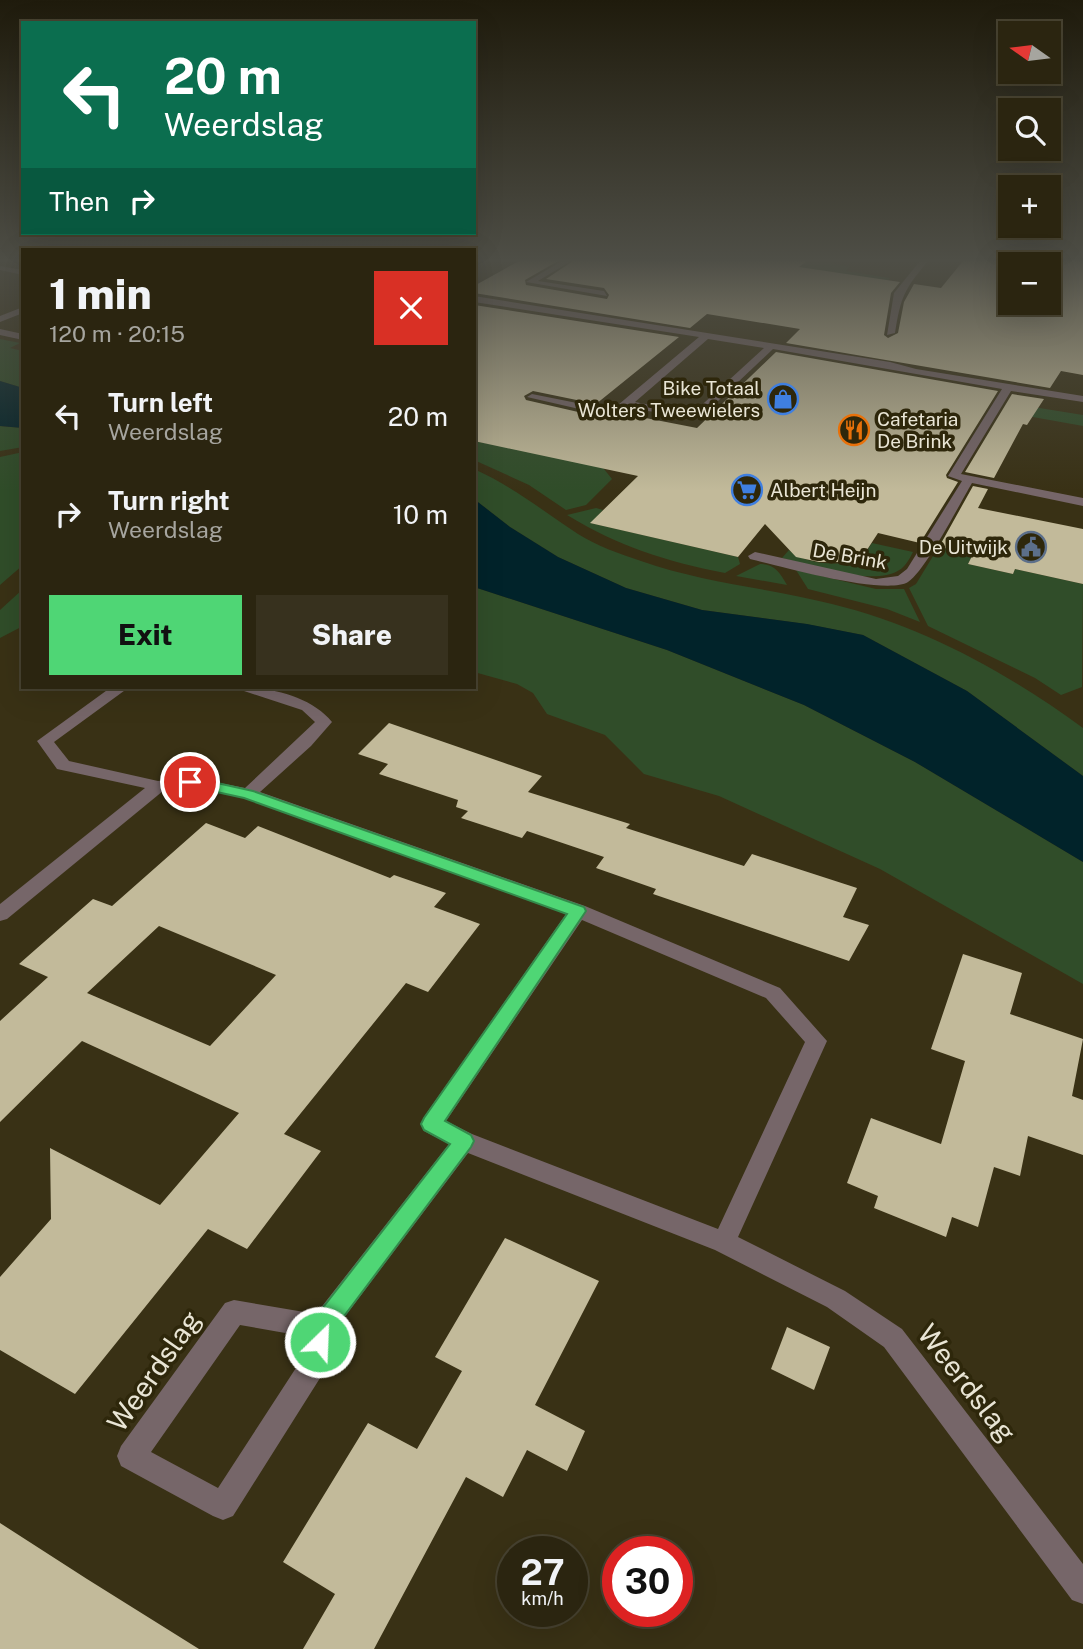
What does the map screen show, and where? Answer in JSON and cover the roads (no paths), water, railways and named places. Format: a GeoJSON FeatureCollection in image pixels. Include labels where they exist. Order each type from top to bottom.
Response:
{"type":"FeatureCollection","features":[{"type":"Feature","properties":{"kind":"street"},"geometry":{"type":"LineString","coordinates":[[532,397],[614,414],[704,338]]}},
{"type":"Feature","properties":{"kind":"street"},"geometry":{"type":"LineString","coordinates":[[711,338],[1083,399]]}},
{"type":"Feature","properties":{"kind":"street"},"geometry":{"type":"LineString","coordinates":[[627,404],[695,417],[771,347]]}},
{"type":"Feature","properties":{"kind":"street"},"geometry":{"type":"LineString","coordinates":[[1008,387],[954,477],[1083,502]]}},
{"type":"Feature","properties":{"kind":"street","name":"De Brink"},"geometry":{"type":"LineString","coordinates":[[755,556],[876,583],[902,580],[919,560],[969,480]]}},
{"type":"Feature","properties":{"kind":"street"},"geometry":{"type":"LineString","coordinates":[[119,689],[46,741],[63,765],[158,786],[190,782],[248,794],[578,911],[773,993],[816,1041],[724,1242]]}},
{"type":"Feature","properties":{"kind":"street"},"geometry":{"type":"LineString","coordinates":[[248,794],[305,743],[324,722],[307,707],[252,689]]}},
{"type":"Feature","properties":{"kind":"street"},"geometry":{"type":"LineString","coordinates":[[0,914],[158,786]]}},
{"type":"Feature","properties":{"kind":"street","name":"Weerdslag"},"geometry":{"type":"LineString","coordinates":[[578,911],[432,1124],[464,1141],[724,1242],[836,1299],[893,1338],[1083,1589]]}},
{"type":"Feature","properties":{"kind":"street","name":"Weerdslag"},"geometry":{"type":"LineString","coordinates":[[322,1327],[234,1312],[131,1456],[223,1506],[318,1358],[322,1327],[464,1141]]}},
{"type":"Feature","properties":{"kind":"water"},"geometry":{"type":"Polygon","coordinates":[[[0,381],[21,387],[21,428],[0,426],[0,381]]]}},
{"type":"Feature","properties":{"kind":"water"},"geometry":{"type":"Polygon","coordinates":[[[476,501],[510,527],[558,557],[626,588],[702,610],[807,624],[863,635],[967,691],[1083,776],[1083,862],[915,762],[804,705],[667,650],[476,588],[476,501]]]}},
{"type":"Feature","properties":{"kind":"place","name":"Bike Totaal Wolters Tweewielers"},"geometry":{"type":"Point","coordinates":[783,399]}},
{"type":"Feature","properties":{"kind":"place","name":"Cafetaria De Brink"},"geometry":{"type":"Point","coordinates":[854,430]}},
{"type":"Feature","properties":{"kind":"place","name":"Albert Heijn"},"geometry":{"type":"Point","coordinates":[747,490]}},
{"type":"Feature","properties":{"kind":"place","name":"De Uitwijk"},"geometry":{"type":"Point","coordinates":[1031,547]}}]}
